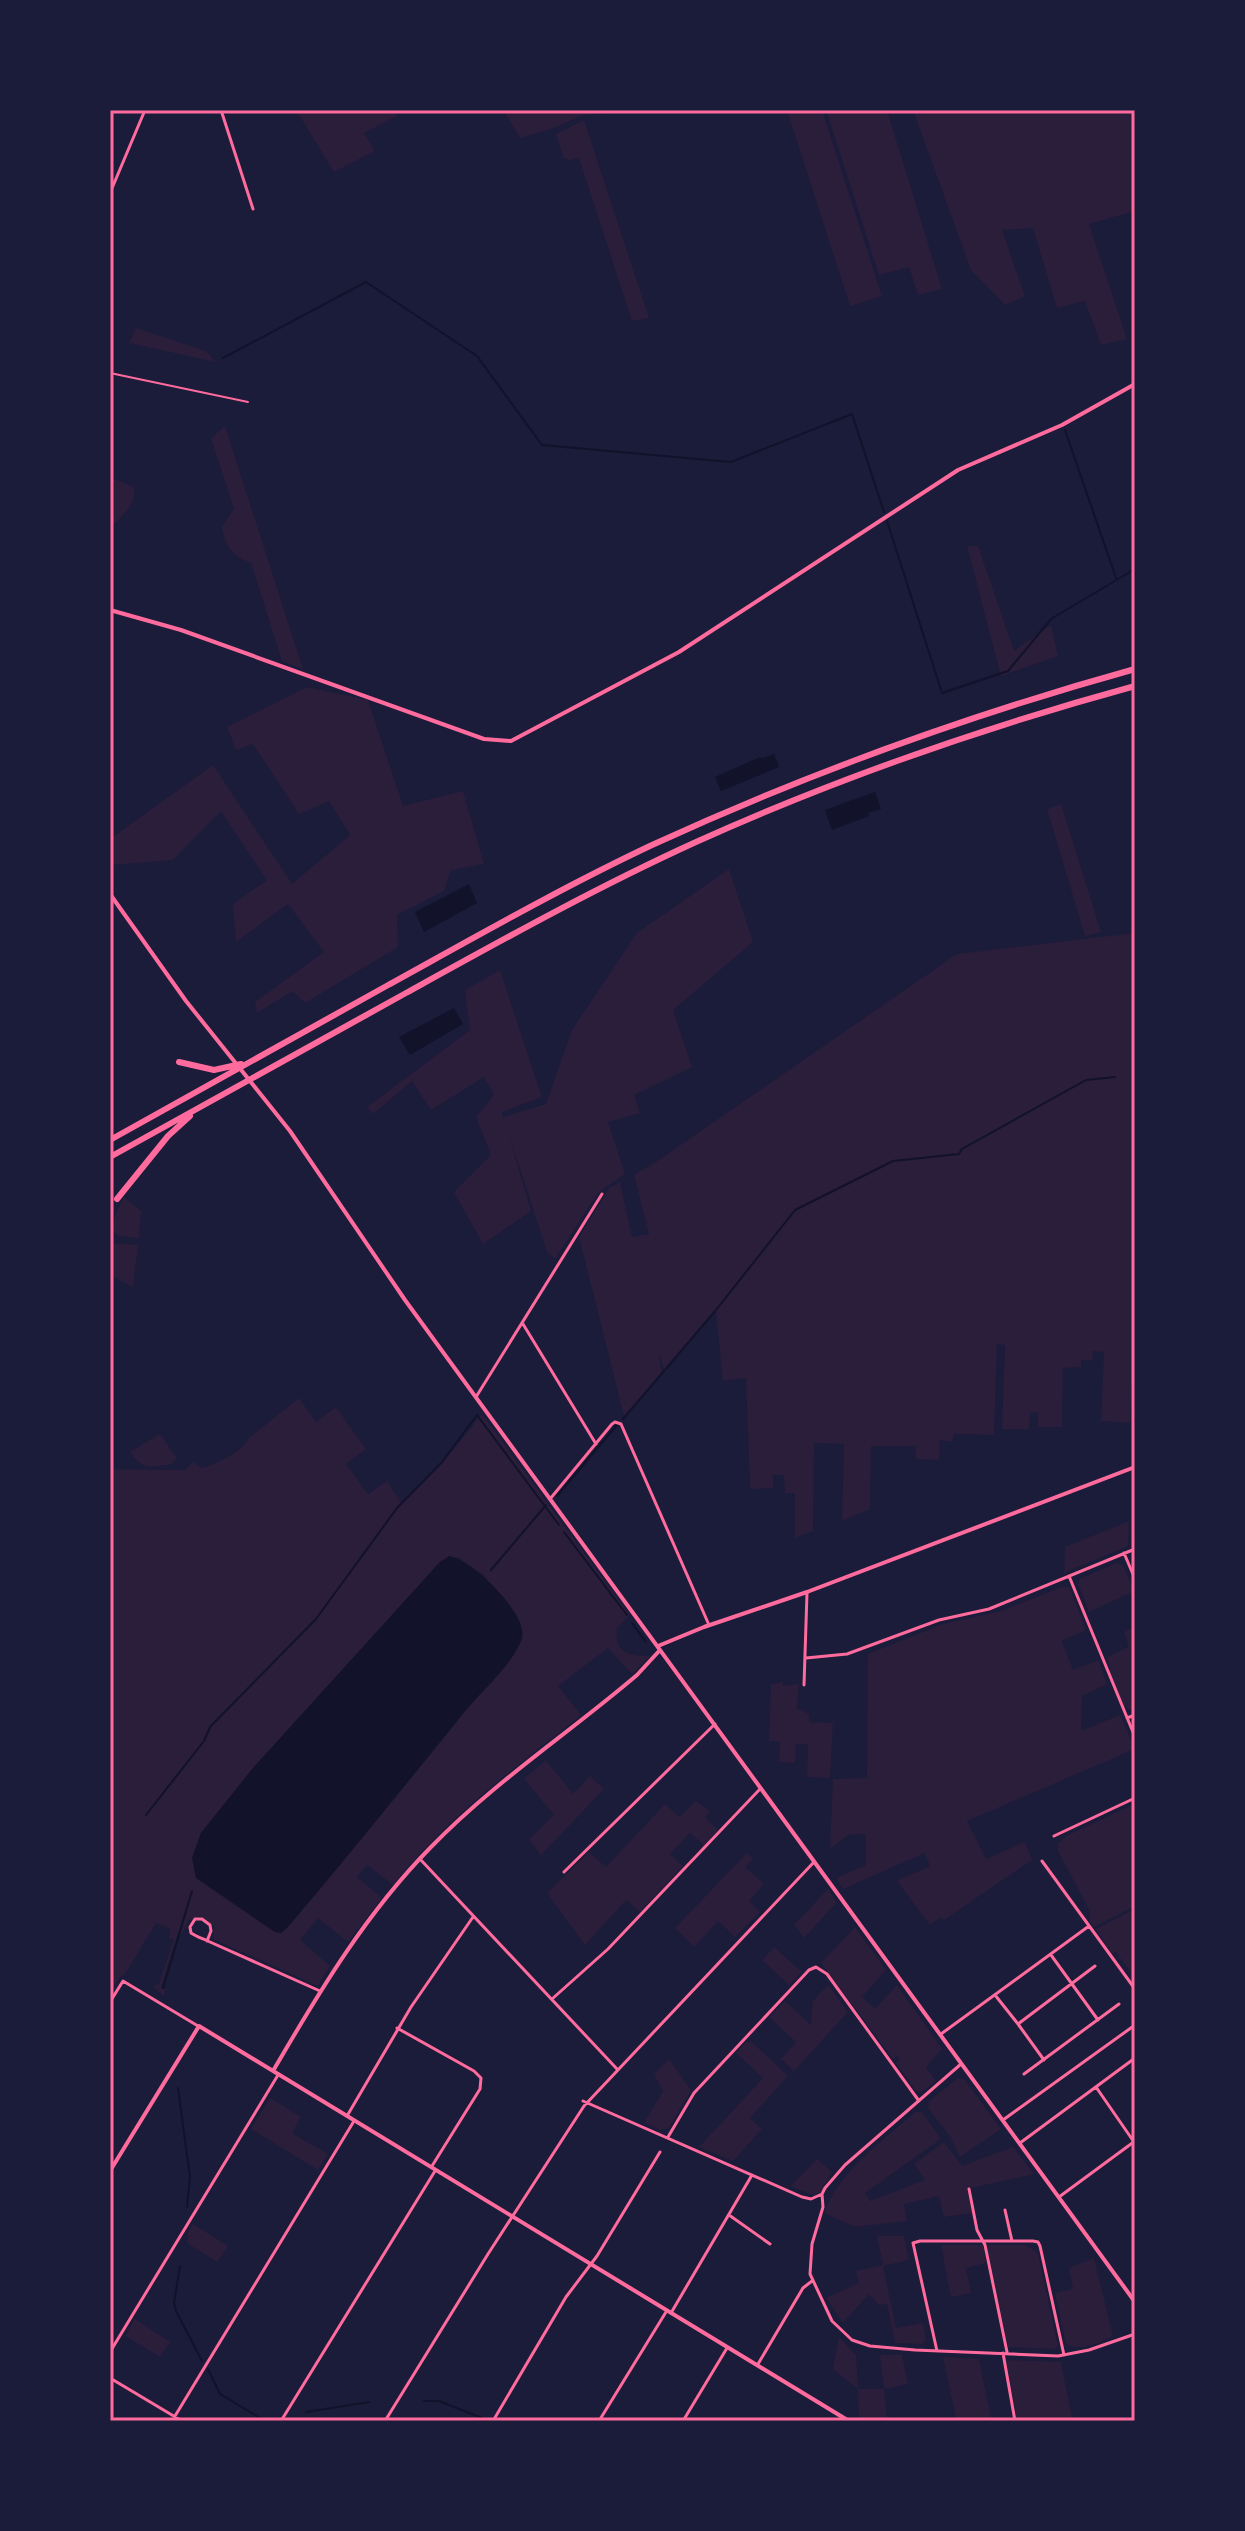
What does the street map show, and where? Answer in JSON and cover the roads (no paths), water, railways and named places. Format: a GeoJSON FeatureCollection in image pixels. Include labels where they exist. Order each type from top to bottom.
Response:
{"type":"FeatureCollection","features":[{"type":"Feature","properties":{"kind":"highway"},"geometry":{"type":"LineString","coordinates":[[110,1140],[541,901],[705,821],[803,779],[910,739],[1135,669]]}},
{"type":"Feature","properties":{"kind":"highway"},"geometry":{"type":"LineString","coordinates":[[110,1157],[536,921],[697,842],[778,806],[899,759],[1006,723],[1135,686]]}},
{"type":"Feature","properties":{"kind":"highway"},"geometry":{"type":"LineString","coordinates":[[179,1062],[214,1070],[252,1061]]}},
{"type":"Feature","properties":{"kind":"highway"},"geometry":{"type":"LineString","coordinates":[[117,1199],[168,1136],[198,1108]]}},
{"type":"Feature","properties":{"kind":"street"},"geometry":{"type":"LineString","coordinates":[[111,188],[145,110]]}},
{"type":"Feature","properties":{"kind":"street"},"geometry":{"type":"LineString","coordinates":[[221,110],[253,209]]}},
{"type":"Feature","properties":{"kind":"street"},"geometry":{"type":"LineString","coordinates":[[110,610],[181,630],[484,739],[511,741],[679,652],[949,475],[1062,425],[1135,384]]}},
{"type":"Feature","properties":{"kind":"street"},"geometry":{"type":"LineString","coordinates":[[110,894],[186,1001],[290,1131],[374,1256],[1135,2302]]}},
{"type":"Feature","properties":{"kind":"street"},"geometry":{"type":"LineString","coordinates":[[476,1397],[602,1194]]}},
{"type":"Feature","properties":{"kind":"street"},"geometry":{"type":"LineString","coordinates":[[522,1323],[596,1444]]}},
{"type":"Feature","properties":{"kind":"street"},"geometry":{"type":"LineString","coordinates":[[550,1499],[615,1422],[624,1427],[709,1625]]}},
{"type":"Feature","properties":{"kind":"street"},"geometry":{"type":"LineString","coordinates":[[110,2352],[275,2073],[335,1965],[420,1859],[488,1795],[629,1682],[659,1648],[709,1625],[807,1592],[1135,1467]]}},
{"type":"Feature","properties":{"kind":"street"},"geometry":{"type":"LineString","coordinates":[[806,1658],[847,1654],[950,1617],[989,1609],[1135,1549]]}},
{"type":"Feature","properties":{"kind":"street"},"geometry":{"type":"LineString","coordinates":[[1124,1553],[1135,1579]]}},
{"type":"Feature","properties":{"kind":"street"},"geometry":{"type":"LineString","coordinates":[[1069,1576],[1135,1737]]}},
{"type":"Feature","properties":{"kind":"street"},"geometry":{"type":"LineString","coordinates":[[804,1685],[807,1592]]}},
{"type":"Feature","properties":{"kind":"street"},"geometry":{"type":"LineString","coordinates":[[1127,1718],[1135,1715]]}},
{"type":"Feature","properties":{"kind":"street"},"geometry":{"type":"LineString","coordinates":[[564,1872],[715,1724]]}},
{"type":"Feature","properties":{"kind":"street"},"geometry":{"type":"LineString","coordinates":[[552,1999],[608,1949],[761,1788]]}},
{"type":"Feature","properties":{"kind":"street"},"geometry":{"type":"LineString","coordinates":[[1054,1836],[1135,1798]]}},
{"type":"Feature","properties":{"kind":"street"},"geometry":{"type":"LineString","coordinates":[[420,1859],[617,2070]]}},
{"type":"Feature","properties":{"kind":"street"},"geometry":{"type":"LineString","coordinates":[[385,2421],[585,2102],[815,1860]]}},
{"type":"Feature","properties":{"kind":"street"},"geometry":{"type":"LineString","coordinates":[[1042,1861],[1135,1989]]}},
{"type":"Feature","properties":{"kind":"street"},"geometry":{"type":"LineString","coordinates":[[346,2117],[397,2028],[473,1917]]}},
{"type":"Feature","properties":{"kind":"street"},"geometry":{"type":"LineString","coordinates":[[207,1941],[210,1925],[202,1919],[195,1919],[190,1927],[191,1933],[207,1941],[320,1991]]}},
{"type":"Feature","properties":{"kind":"street"},"geometry":{"type":"LineString","coordinates":[[941,2034],[1089,1926]]}},
{"type":"Feature","properties":{"kind":"street"},"geometry":{"type":"LineString","coordinates":[[1051,1954],[1098,2020]]}},
{"type":"Feature","properties":{"kind":"street"},"geometry":{"type":"LineString","coordinates":[[1018,2024],[1095,1966]]}},
{"type":"Feature","properties":{"kind":"street"},"geometry":{"type":"LineString","coordinates":[[668,2137],[694,2093],[802,1977],[816,1967],[824,1970],[919,2101]]}},
{"type":"Feature","properties":{"kind":"street"},"geometry":{"type":"LineString","coordinates":[[110,2002],[123,1981],[849,2421]]}},
{"type":"Feature","properties":{"kind":"street"},"geometry":{"type":"LineString","coordinates":[[995,1995],[1044,2060]]}},
{"type":"Feature","properties":{"kind":"street"},"geometry":{"type":"LineString","coordinates":[[1024,2074],[1119,2004]]}},
{"type":"Feature","properties":{"kind":"street"},"geometry":{"type":"LineString","coordinates":[[1003,2120],[1135,2025]]}},
{"type":"Feature","properties":{"kind":"street"},"geometry":{"type":"LineString","coordinates":[[110,2171],[199,2026]]}},
{"type":"Feature","properties":{"kind":"street"},"geometry":{"type":"LineString","coordinates":[[281,2421],[480,2089],[481,2078],[474,2071],[397,2028]]}},
{"type":"Feature","properties":{"kind":"street"},"geometry":{"type":"LineString","coordinates":[[1020,2143],[1135,2058]]}},
{"type":"Feature","properties":{"kind":"street"},"geometry":{"type":"LineString","coordinates":[[585,2102],[811,2199],[822,2194],[845,2165],[962,2063]]}},
{"type":"Feature","properties":{"kind":"street"},"geometry":{"type":"LineString","coordinates":[[1059,2197],[1135,2141],[1096,2087]]}},
{"type":"Feature","properties":{"kind":"street"},"geometry":{"type":"LineString","coordinates":[[173,2419],[354,2121]]}},
{"type":"Feature","properties":{"kind":"street"},"geometry":{"type":"LineString","coordinates":[[493,2421],[566,2297],[660,2152]]}},
{"type":"Feature","properties":{"kind":"street"},"geometry":{"type":"LineString","coordinates":[[599,2421],[753,2174]]}},
{"type":"Feature","properties":{"kind":"street"},"geometry":{"type":"LineString","coordinates":[[969,2189],[981,2241],[985,2245],[1015,2421]]}},
{"type":"Feature","properties":{"kind":"street"},"geometry":{"type":"LineString","coordinates":[[822,2194],[823,2207],[812,2244],[812,2281],[832,2321],[852,2340],[879,2348],[1064,2355],[1135,2334]]}},
{"type":"Feature","properties":{"kind":"street"},"geometry":{"type":"LineString","coordinates":[[1005,2210],[1012,2241]]}},
{"type":"Feature","properties":{"kind":"street"},"geometry":{"type":"LineString","coordinates":[[729,2215],[770,2244]]}},
{"type":"Feature","properties":{"kind":"street"},"geometry":{"type":"LineString","coordinates":[[937,2351],[913,2243],[1012,2241],[1038,2242],[1064,2355]]}},
{"type":"Feature","properties":{"kind":"street"},"geometry":{"type":"LineString","coordinates":[[757,2367],[803,2288],[812,2281]]}},
{"type":"Feature","properties":{"kind":"street"},"geometry":{"type":"LineString","coordinates":[[683,2421],[727,2348]]}},
{"type":"Feature","properties":{"kind":"street"},"geometry":{"type":"LineString","coordinates":[[110,2378],[173,2419],[182,2421]]}},
{"type":"Feature","properties":{"kind":"lane"},"geometry":{"type":"LineString","coordinates":[[110,373],[248,402]]}},
{"type":"Feature","properties":{"kind":"waterway"},"geometry":{"type":"LineString","coordinates":[[223,358],[366,282],[477,356],[542,445],[731,462],[852,414],[884,512]]}},
{"type":"Feature","properties":{"kind":"waterway"},"geometry":{"type":"LineString","coordinates":[[1065,430],[1116,578]]}},
{"type":"Feature","properties":{"kind":"waterway"},"geometry":{"type":"LineString","coordinates":[[887,521],[942,693],[1008,671],[1051,619],[1135,569]]}},
{"type":"Feature","properties":{"kind":"waterway"},"geometry":{"type":"LineString","coordinates":[[623,1419],[716,1310],[795,1210],[893,1161],[959,1154],[962,1149],[1086,1080],[1115,1077]]}},
{"type":"Feature","properties":{"kind":"waterway"},"geometry":{"type":"LineString","coordinates":[[146,1815],[204,1741],[210,1727],[316,1619],[397,1508],[442,1462],[477,1415],[559,1525]]}},
{"type":"Feature","properties":{"kind":"waterway"},"geometry":{"type":"LineString","coordinates":[[557,1496],[617,1425]]}},
{"type":"Feature","properties":{"kind":"waterway"},"geometry":{"type":"LineString","coordinates":[[491,1570],[546,1505]]}},
{"type":"Feature","properties":{"kind":"waterway"},"geometry":{"type":"LineString","coordinates":[[564,1532],[627,1615]]}},
{"type":"Feature","properties":{"kind":"waterway"},"geometry":{"type":"LineString","coordinates":[[632,1623],[646,1642]]}},
{"type":"Feature","properties":{"kind":"waterway"},"geometry":{"type":"LineString","coordinates":[[163,1988],[192,1891]]}},
{"type":"Feature","properties":{"kind":"waterway"},"geometry":{"type":"LineString","coordinates":[[178,2088],[190,2177],[187,2207]]}},
{"type":"Feature","properties":{"kind":"waterway"},"geometry":{"type":"LineString","coordinates":[[180,2266],[174,2303],[202,2361]]}},
{"type":"Feature","properties":{"kind":"waterway"},"geometry":{"type":"LineString","coordinates":[[208,2369],[220,2394],[265,2421]]}},
{"type":"Feature","properties":{"kind":"waterway"},"geometry":{"type":"LineString","coordinates":[[424,2401],[439,2401],[482,2418]]}},
{"type":"Feature","properties":{"kind":"waterway"},"geometry":{"type":"LineString","coordinates":[[306,2412],[369,2402]]}}]}
